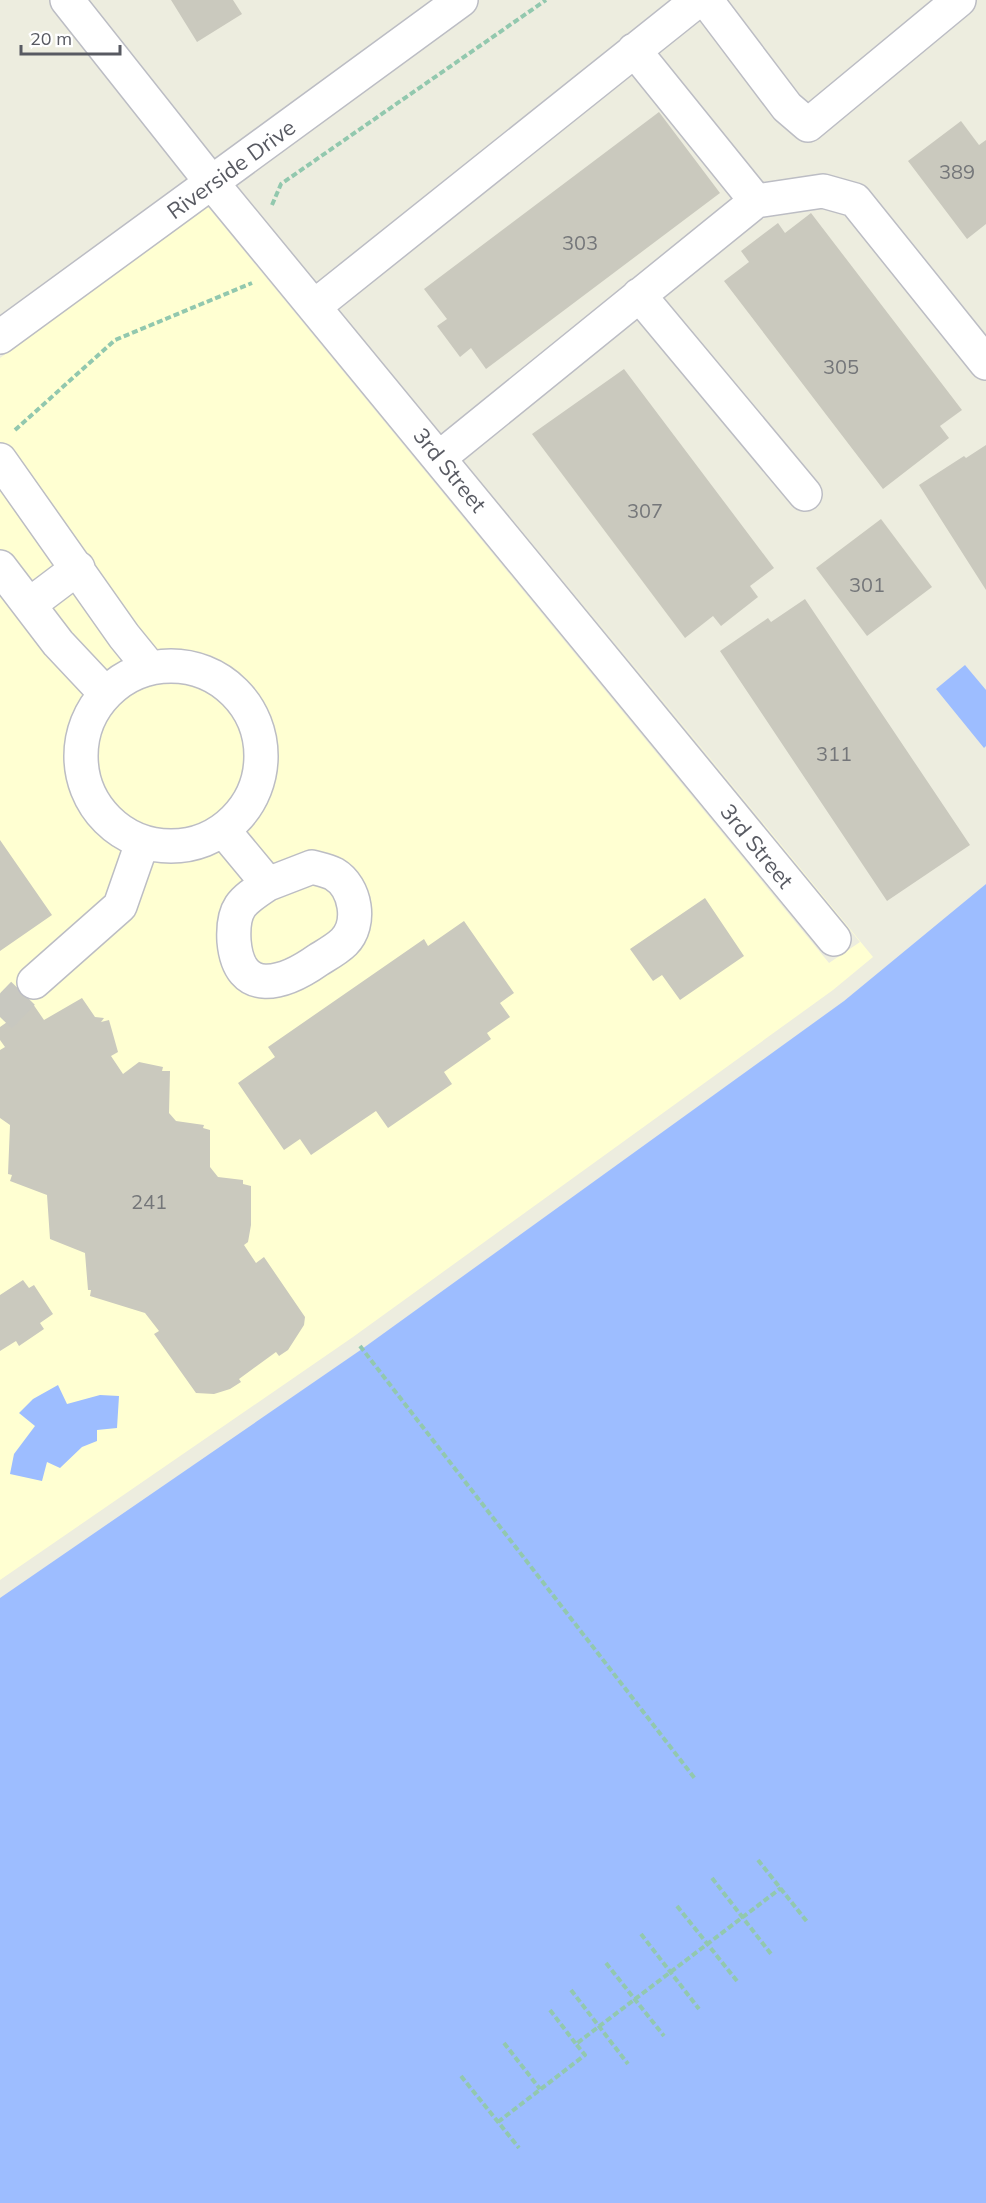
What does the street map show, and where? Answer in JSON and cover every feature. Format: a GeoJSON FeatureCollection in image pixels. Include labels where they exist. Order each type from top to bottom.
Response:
{"type":"FeatureCollection","features":[{"type":"Feature","properties":{"kind":"street","name":"3rd Street"},"geometry":{"type":"LineString","coordinates":[[67,0],[212,183],[834,939]]}},
{"type":"Feature","properties":{"kind":"street","name":"Riverside Drive"},"geometry":{"type":"LineString","coordinates":[[0,337],[461,0]]}},
{"type":"Feature","properties":{"kind":"street"},"geometry":{"type":"LineString","coordinates":[[315,306],[698,0]]}},
{"type":"Feature","properties":{"kind":"street"},"geometry":{"type":"LineString","coordinates":[[706,0],[787,107],[808,125],[959,0]]}},
{"type":"Feature","properties":{"kind":"street"},"geometry":{"type":"LineString","coordinates":[[634,50],[756,201]]}},
{"type":"Feature","properties":{"kind":"street"},"geometry":{"type":"LineString","coordinates":[[440,458],[756,201],[823,191],[855,200],[986,363]]}},
{"type":"Feature","properties":{"kind":"street"},"geometry":{"type":"LineString","coordinates":[[639,295],[805,495]]}},
{"type":"Feature","properties":{"kind":"street"},"geometry":{"type":"LineString","coordinates":[[0,460],[124,636],[150,668]]}},
{"type":"Feature","properties":{"kind":"street"},"geometry":{"type":"LineString","coordinates":[[0,567],[58,643],[105,693]]}},
{"type":"Feature","properties":{"kind":"street"},"geometry":{"type":"LineString","coordinates":[[29,605],[78,568]]}},
{"type":"Feature","properties":{"kind":"street"},"geometry":{"type":"LineString","coordinates":[[188,666],[216,677],[240,696],[256,722],[262,752],[259,782],[245,809],[224,831],[198,844],[170,848],[142,843],[115,829],[95,806],[83,778],[81,748],[88,719],[105,693],[129,675],[150,668],[188,666]]}},
{"type":"Feature","properties":{"kind":"street"},"geometry":{"type":"LineString","coordinates":[[224,831],[268,884]]}},
{"type":"Feature","properties":{"kind":"street"},"geometry":{"type":"LineString","coordinates":[[34,982],[120,906],[142,843]]}},
{"type":"Feature","properties":{"kind":"path"},"geometry":{"type":"LineString","coordinates":[[360,1346],[696,1780]]}},
{"type":"Feature","properties":{"kind":"path"},"geometry":{"type":"LineString","coordinates":[[758,1860],[808,1923]]}},
{"type":"Feature","properties":{"kind":"path"},"geometry":{"type":"LineString","coordinates":[[712,1878],[771,1954]]}},
{"type":"Feature","properties":{"kind":"path"},"geometry":{"type":"LineString","coordinates":[[576,2044],[781,1888]]}},
{"type":"Feature","properties":{"kind":"path"},"geometry":{"type":"LineString","coordinates":[[677,1906],[737,1981]]}},
{"type":"Feature","properties":{"kind":"path"},"geometry":{"type":"LineString","coordinates":[[641,1934],[699,2009]]}},
{"type":"Feature","properties":{"kind":"path"},"geometry":{"type":"LineString","coordinates":[[606,1963],[664,2036]]}},
{"type":"Feature","properties":{"kind":"path"},"geometry":{"type":"LineString","coordinates":[[571,1990],[628,2064]]}},
{"type":"Feature","properties":{"kind":"path"},"geometry":{"type":"LineString","coordinates":[[498,2122],[585,2055],[550,2010]]}},
{"type":"Feature","properties":{"kind":"path"},"geometry":{"type":"LineString","coordinates":[[504,2043],[540,2089]]}},
{"type":"Feature","properties":{"kind":"path"},"geometry":{"type":"LineString","coordinates":[[461,2076],[519,2148]]}},
{"type":"Feature","properties":{"kind":"shaded area"},"geometry":{"type":"Polygon","coordinates":[[[208,207],[829,963],[860,942],[465,459],[873,957],[833,990],[353,1337],[0,1580],[0,358],[208,207]]]}},
{"type":"Feature","properties":{"kind":"water"},"geometry":{"type":"Polygon","coordinates":[[[965,665],[986,690],[986,746],[984,748],[936,689],[965,665]]]}},
{"type":"Feature","properties":{"kind":"water"},"geometry":{"type":"Polygon","coordinates":[[[986,884],[986,2203],[0,2203],[0,1598],[362,1349],[844,1001],[986,884]]]}},
{"type":"Feature","properties":{"kind":"water"},"geometry":{"type":"Polygon","coordinates":[[[58,1385],[67,1404],[100,1395],[119,1396],[117,1428],[97,1430],[97,1441],[82,1447],[60,1468],[47,1462],[42,1481],[10,1474],[14,1454],[35,1426],[19,1413],[33,1399],[58,1385]]]}},
{"type":"Feature","properties":{"kind":"building"},"geometry":{"type":"Polygon","coordinates":[[[171,0],[233,0],[242,14],[197,42],[171,0]]]}},
{"type":"Feature","properties":{"kind":"building"},"geometry":{"type":"Polygon","coordinates":[[[659,112],[720,193],[486,369],[471,348],[460,357],[437,326],[447,319],[424,289],[659,112]]]}},
{"type":"Feature","properties":{"kind":"building"},"geometry":{"type":"Polygon","coordinates":[[[961,121],[979,145],[986,140],[986,224],[967,239],[908,161],[961,121]]]}},
{"type":"Feature","properties":{"kind":"building"},"geometry":{"type":"Polygon","coordinates":[[[811,213],[962,410],[940,426],[949,438],[883,489],[724,281],[749,262],[741,251],[778,223],[785,233],[811,213]]]}},
{"type":"Feature","properties":{"kind":"building"},"geometry":{"type":"Polygon","coordinates":[[[624,369],[774,568],[750,586],[758,597],[721,626],[713,616],[685,638],[532,434],[624,369]]]}},
{"type":"Feature","properties":{"kind":"building"},"geometry":{"type":"Polygon","coordinates":[[[986,445],[986,590],[919,485],[964,456],[966,458],[986,445]]]}},
{"type":"Feature","properties":{"kind":"building"},"geometry":{"type":"Polygon","coordinates":[[[881,519],[932,587],[867,636],[816,568],[881,519]]]}},
{"type":"Feature","properties":{"kind":"building"},"geometry":{"type":"Polygon","coordinates":[[[805,599],[970,845],[887,901],[720,651],[768,618],[771,622],[805,599]]]}},
{"type":"Feature","properties":{"kind":"building"},"geometry":{"type":"Polygon","coordinates":[[[0,840],[52,915],[0,951],[0,840]]]}},
{"type":"Feature","properties":{"kind":"building"},"geometry":{"type":"Polygon","coordinates":[[[705,898],[744,956],[680,1000],[662,975],[653,981],[630,949],[705,898]]]}},
{"type":"Feature","properties":{"kind":"building"},"geometry":{"type":"Polygon","coordinates":[[[464,921],[514,993],[500,1003],[510,1017],[487,1033],[491,1039],[444,1072],[452,1084],[388,1128],[376,1111],[311,1155],[300,1139],[284,1150],[238,1083],[275,1057],[268,1047],[424,939],[428,946],[464,921]]]}},
{"type":"Feature","properties":{"kind":"building"},"geometry":{"type":"Polygon","coordinates":[[[82,998],[95,1017],[104,1018],[101,1022],[109,1020],[118,1052],[111,1056],[123,1074],[139,1062],[163,1067],[162,1071],[170,1071],[169,1113],[176,1121],[204,1125],[203,1128],[210,1130],[210,1167],[218,1177],[243,1180],[243,1184],[251,1186],[251,1225],[248,1242],[244,1245],[256,1263],[264,1257],[305,1317],[304,1325],[288,1350],[279,1356],[276,1352],[239,1379],[241,1382],[230,1389],[214,1394],[196,1393],[154,1334],[159,1331],[145,1313],[90,1296],[85,1253],[50,1239],[47,1195],[10,1181],[12,1175],[8,1174],[10,1125],[0,1118],[0,1050],[5,1047],[0,1040],[0,1027],[33,1004],[44,1020],[82,998]]]}},
{"type":"Feature","properties":{"kind":"building"},"geometry":{"type":"Polygon","coordinates":[[[23,1280],[29,1288],[34,1285],[53,1314],[40,1323],[44,1329],[19,1346],[16,1341],[0,1351],[0,1295],[23,1280]]]}},
{"type":"Feature","properties":{"kind":"tunnel"},"geometry":{"type":"LineString","coordinates":[[0,1017],[34,982]]}}]}
